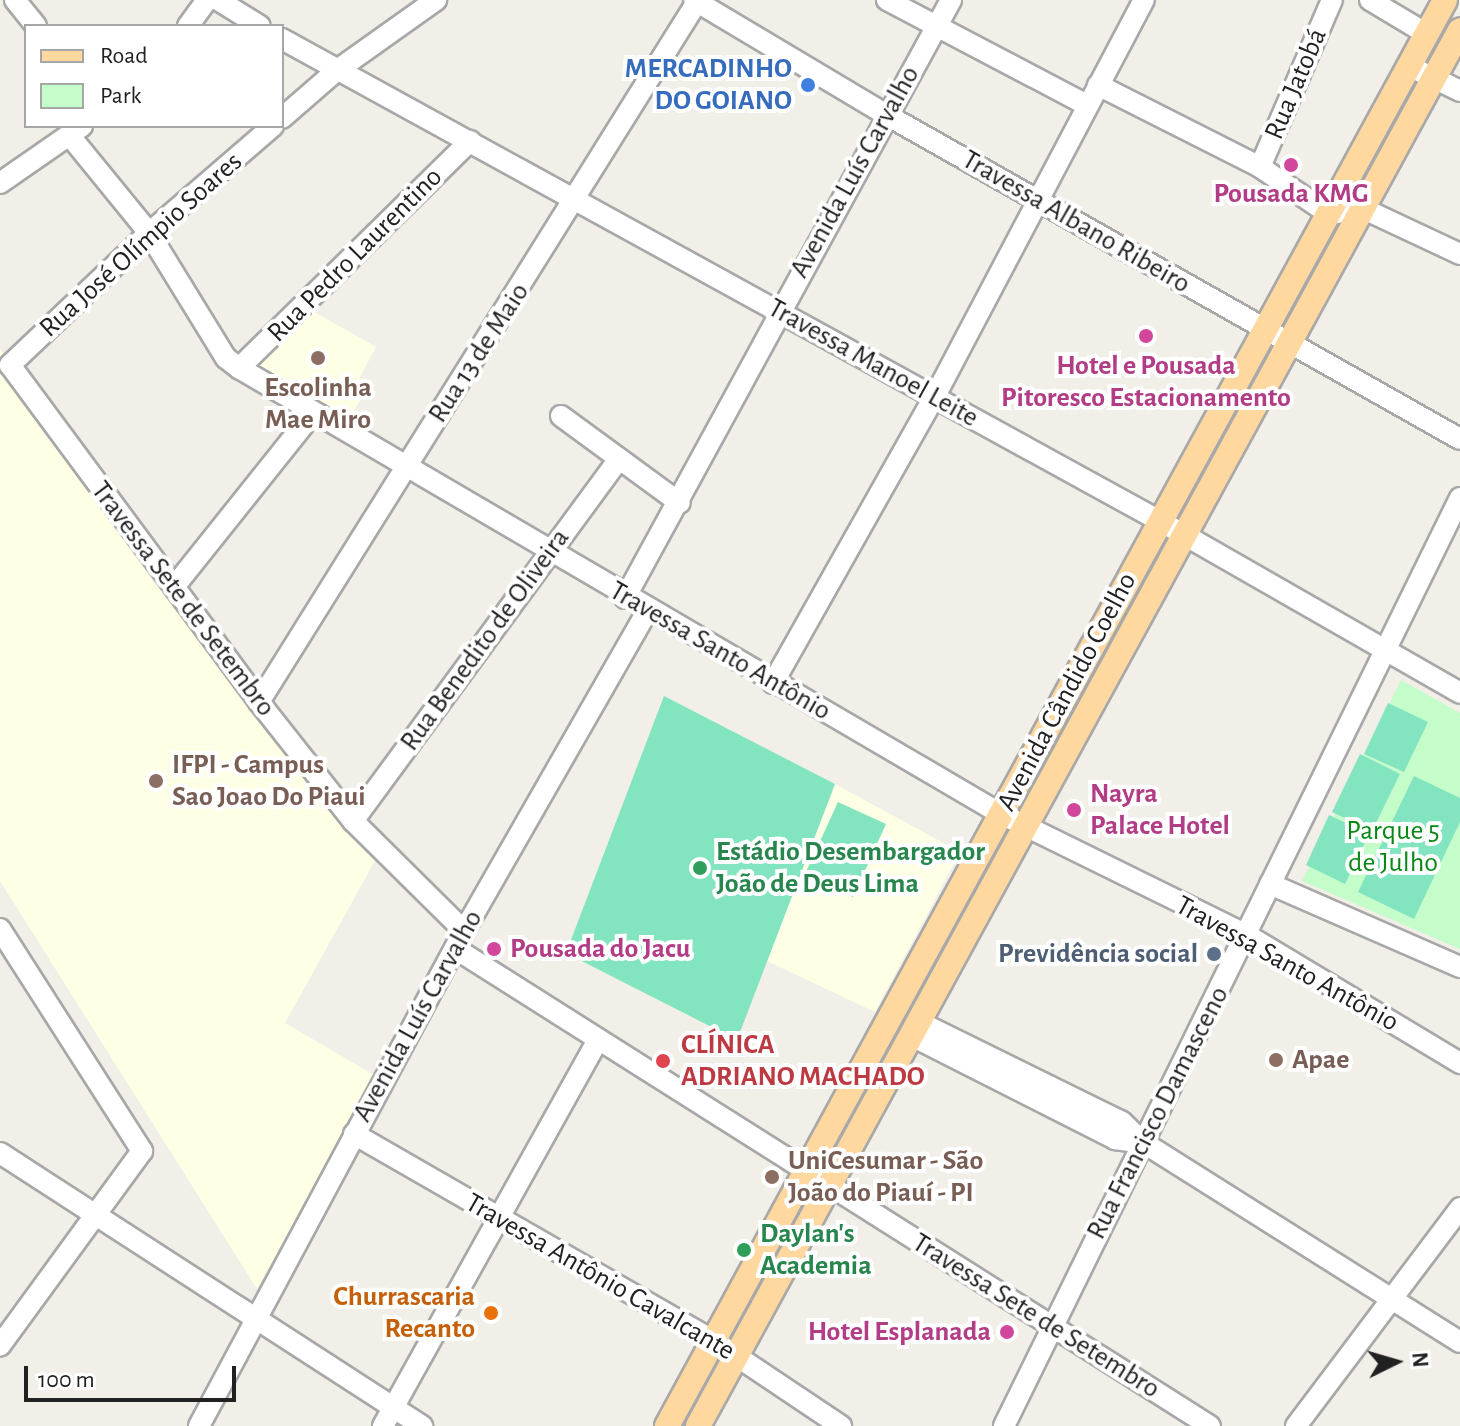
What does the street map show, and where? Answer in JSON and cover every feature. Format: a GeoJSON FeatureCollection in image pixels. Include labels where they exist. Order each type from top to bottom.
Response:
{"type":"FeatureCollection","features":[{"type":"Feature","properties":{"kind":"main road","name":"Avenida Cândido Coelho"},"geometry":{"type":"LineString","coordinates":[[667,1426],[1445,0]]}},
{"type":"Feature","properties":{"kind":"main road","name":"Avenida Cândido Coelho"},"geometry":{"type":"LineString","coordinates":[[698,1426],[1460,30]]}},
{"type":"Feature","properties":{"kind":"street"},"geometry":{"type":"LineString","coordinates":[[15,0],[34,24]]}},
{"type":"Feature","properties":{"kind":"street"},"geometry":{"type":"LineString","coordinates":[[189,24],[207,0]]}},
{"type":"Feature","properties":{"kind":"street"},"geometry":{"type":"LineString","coordinates":[[218,0],[257,24]]}},
{"type":"Feature","properties":{"kind":"street"},"geometry":{"type":"LineString","coordinates":[[284,116],[336,71],[436,0]]}},
{"type":"Feature","properties":{"kind":"street"},"geometry":{"type":"LineString","coordinates":[[887,0],[1087,105]]}},
{"type":"Feature","properties":{"kind":"street","name":"Avenida Luís Carvalho"},"geometry":{"type":"LineString","coordinates":[[625,598],[680,503],[777,311],[951,0]]}},
{"type":"Feature","properties":{"kind":"street"},"geometry":{"type":"LineString","coordinates":[[773,683],[935,396],[1144,0]]}},
{"type":"Feature","properties":{"kind":"street","name":"Rua Jatobá"},"geometry":{"type":"LineString","coordinates":[[1260,167],[1332,0]]}},
{"type":"Feature","properties":{"kind":"street"},"geometry":{"type":"LineString","coordinates":[[1370,0],[1427,34]]}},
{"type":"Feature","properties":{"kind":"street","name":"Travessa Albano Ribeiro"},"geometry":{"type":"LineString","coordinates":[[696,1],[885,114],[1460,439]]}},
{"type":"Feature","properties":{"kind":"street","name":"Rua 13 de Maio"},"geometry":{"type":"LineString","coordinates":[[259,702],[578,199],[696,1]]}},
{"type":"Feature","properties":{"kind":"street","name":"Travessa Manoel Leite"},"geometry":{"type":"LineString","coordinates":[[284,40],[935,396],[1460,693]]}},
{"type":"Feature","properties":{"kind":"street"},"geometry":{"type":"LineString","coordinates":[[1409,66],[1460,91]]}},
{"type":"Feature","properties":{"kind":"street"},"geometry":{"type":"LineString","coordinates":[[1098,85],[1260,167],[1329,214],[1364,209],[1460,254]]}},
{"type":"Feature","properties":{"kind":"street","name":"Rua José Olímpio Soares"},"geometry":{"type":"LineString","coordinates":[[10,365],[149,233],[271,128]]}},
{"type":"Feature","properties":{"kind":"street"},"geometry":{"type":"LineString","coordinates":[[0,183],[76,131]]}},
{"type":"Feature","properties":{"kind":"street","name":"Travessa Santo Antônio"},"geometry":{"type":"LineString","coordinates":[[76,131],[149,233],[226,358],[239,368],[551,549],[647,611],[1001,814],[1247,935],[1460,1063]]}},
{"type":"Feature","properties":{"kind":"street","name":"Rua Pedro Laurentino"},"geometry":{"type":"LineString","coordinates":[[239,368],[470,141]]}},
{"type":"Feature","properties":{"kind":"street","name":"Travessa Sete de Setembro"},"geometry":{"type":"LineString","coordinates":[[10,365],[259,702],[353,821],[460,940],[597,1042],[830,1185],[1050,1328],[1210,1426]]}},
{"type":"Feature","properties":{"kind":"street"},"geometry":{"type":"LineString","coordinates":[[174,587],[313,413]]}},
{"type":"Feature","properties":{"kind":"street"},"geometry":{"type":"LineString","coordinates":[[561,416],[680,503]]}},
{"type":"Feature","properties":{"kind":"street","name":"Rua Benedito de Oliveira"},"geometry":{"type":"LineString","coordinates":[[353,821],[619,459]]}},
{"type":"Feature","properties":{"kind":"street","name":"Rua Francisco Damasceno"},"geometry":{"type":"LineString","coordinates":[[1004,1426],[1460,498]]}},
{"type":"Feature","properties":{"kind":"street","name":"Avenida Luís Carvalho"},"geometry":{"type":"LineString","coordinates":[[199,1426],[460,940],[647,611]]}},
{"type":"Feature","properties":{"kind":"street"},"geometry":{"type":"LineString","coordinates":[[1270,884],[1460,967]]}},
{"type":"Feature","properties":{"kind":"street"},"geometry":{"type":"LineString","coordinates":[[0,929],[142,1151],[0,1346]]}},
{"type":"Feature","properties":{"kind":"street"},"geometry":{"type":"LineString","coordinates":[[916,1029],[1040,1088],[1122,1122],[1144,1143],[1460,1342]]}},
{"type":"Feature","properties":{"kind":"street"},"geometry":{"type":"LineString","coordinates":[[383,1426],[597,1042]]}},
{"type":"Feature","properties":{"kind":"street","name":"Travessa Antônio Cavalcante"},"geometry":{"type":"LineString","coordinates":[[354,1134],[714,1341],[841,1426]]}},
{"type":"Feature","properties":{"kind":"street"},"geometry":{"type":"LineString","coordinates":[[0,1153],[422,1426]]}},
{"type":"Feature","properties":{"kind":"street"},"geometry":{"type":"LineString","coordinates":[[1296,1426],[1388,1299],[1460,1208]]}},
{"type":"Feature","properties":{"kind":"shaded area","name":"Escolinha Mae Miro"},"geometry":{"type":"Polygon","coordinates":[[[309,309],[376,347],[360,377],[370,384],[349,419],[257,368],[309,309]]]}},
{"type":"Feature","properties":{"kind":"shaded area","name":"IFPI - Campus Sao Joao Do Piaui"},"geometry":{"type":"Polygon","coordinates":[[[0,349],[248,705],[377,857],[285,1023],[376,1076],[257,1289],[0,881],[0,349]]]}},
{"type":"Feature","properties":{"kind":"shaded area"},"geometry":{"type":"Polygon","coordinates":[[[835,784],[960,852],[875,1012],[767,961],[835,784]]]}},
{"type":"Feature","properties":{"kind":"green space","name":"Parque 5 de Julho"},"geometry":{"type":"Polygon","coordinates":[[[1401,680],[1460,713],[1460,949],[1302,881],[1401,680]]]}},
{"type":"Feature","properties":{"kind":"green space","name":"Estádio Desembargador João de Deus Lima"},"geometry":{"type":"Polygon","coordinates":[[[664,696],[835,784],[737,1040],[566,953],[664,696]]]}},
{"type":"Feature","properties":{"kind":"green space"},"geometry":{"type":"Polygon","coordinates":[[[1388,703],[1428,722],[1404,772],[1364,754],[1388,703]]]}},
{"type":"Feature","properties":{"kind":"green space"},"geometry":{"type":"Polygon","coordinates":[[[1360,754],[1400,774],[1372,831],[1332,812],[1360,754]]]}},
{"type":"Feature","properties":{"kind":"green space"},"geometry":{"type":"Polygon","coordinates":[[[1414,776],[1460,798],[1460,822],[1414,919],[1358,892],[1414,776]]]}},
{"type":"Feature","properties":{"kind":"green space"},"geometry":{"type":"Polygon","coordinates":[[[838,802],[886,824],[853,897],[805,874],[838,802]]]}},
{"type":"Feature","properties":{"kind":"green space"},"geometry":{"type":"Polygon","coordinates":[[[1329,815],[1369,834],[1345,884],[1306,865],[1329,815]]]}},
{"type":"Feature","properties":{"kind":"place","name":"MERCADINHO DO GOIANO"},"geometry":{"type":"Point","coordinates":[808,85]}},
{"type":"Feature","properties":{"kind":"place","name":"Pousada KMG"},"geometry":{"type":"Point","coordinates":[1291,165]}},
{"type":"Feature","properties":{"kind":"place","name":"Hotel e Pousada Pitoresco Estacionamento"},"geometry":{"type":"Point","coordinates":[1146,336]}},
{"type":"Feature","properties":{"kind":"place","name":"Escolinha Mae Miro"},"geometry":{"type":"Point","coordinates":[318,358]}},
{"type":"Feature","properties":{"kind":"place","name":"IFPI - Campus Sao Joao Do Piaui"},"geometry":{"type":"Point","coordinates":[156,781]}},
{"type":"Feature","properties":{"kind":"place","name":"Nayra Palace Hotel"},"geometry":{"type":"Point","coordinates":[1074,810]}},
{"type":"Feature","properties":{"kind":"place","name":"Estádio Desembargador João de Deus Lima"},"geometry":{"type":"Point","coordinates":[700,868]}},
{"type":"Feature","properties":{"kind":"place","name":"Pousada do Jacu"},"geometry":{"type":"Point","coordinates":[494,949]}},
{"type":"Feature","properties":{"kind":"place","name":"Previdência social"},"geometry":{"type":"Point","coordinates":[1214,954]}},
{"type":"Feature","properties":{"kind":"place","name":"Apae"},"geometry":{"type":"Point","coordinates":[1276,1060]}},
{"type":"Feature","properties":{"kind":"place","name":"CLÍNICA ADRIANO MACHADO"},"geometry":{"type":"Point","coordinates":[663,1061]}},
{"type":"Feature","properties":{"kind":"place","name":"UniCesumar - São João do Piauí - PI"},"geometry":{"type":"Point","coordinates":[772,1177]}},
{"type":"Feature","properties":{"kind":"place","name":"Daylan's Academia"},"geometry":{"type":"Point","coordinates":[744,1250]}},
{"type":"Feature","properties":{"kind":"place","name":"Churrascaria Recanto"},"geometry":{"type":"Point","coordinates":[491,1313]}},
{"type":"Feature","properties":{"kind":"place","name":"Hotel Esplanada"},"geometry":{"type":"Point","coordinates":[1007,1332]}}]}
